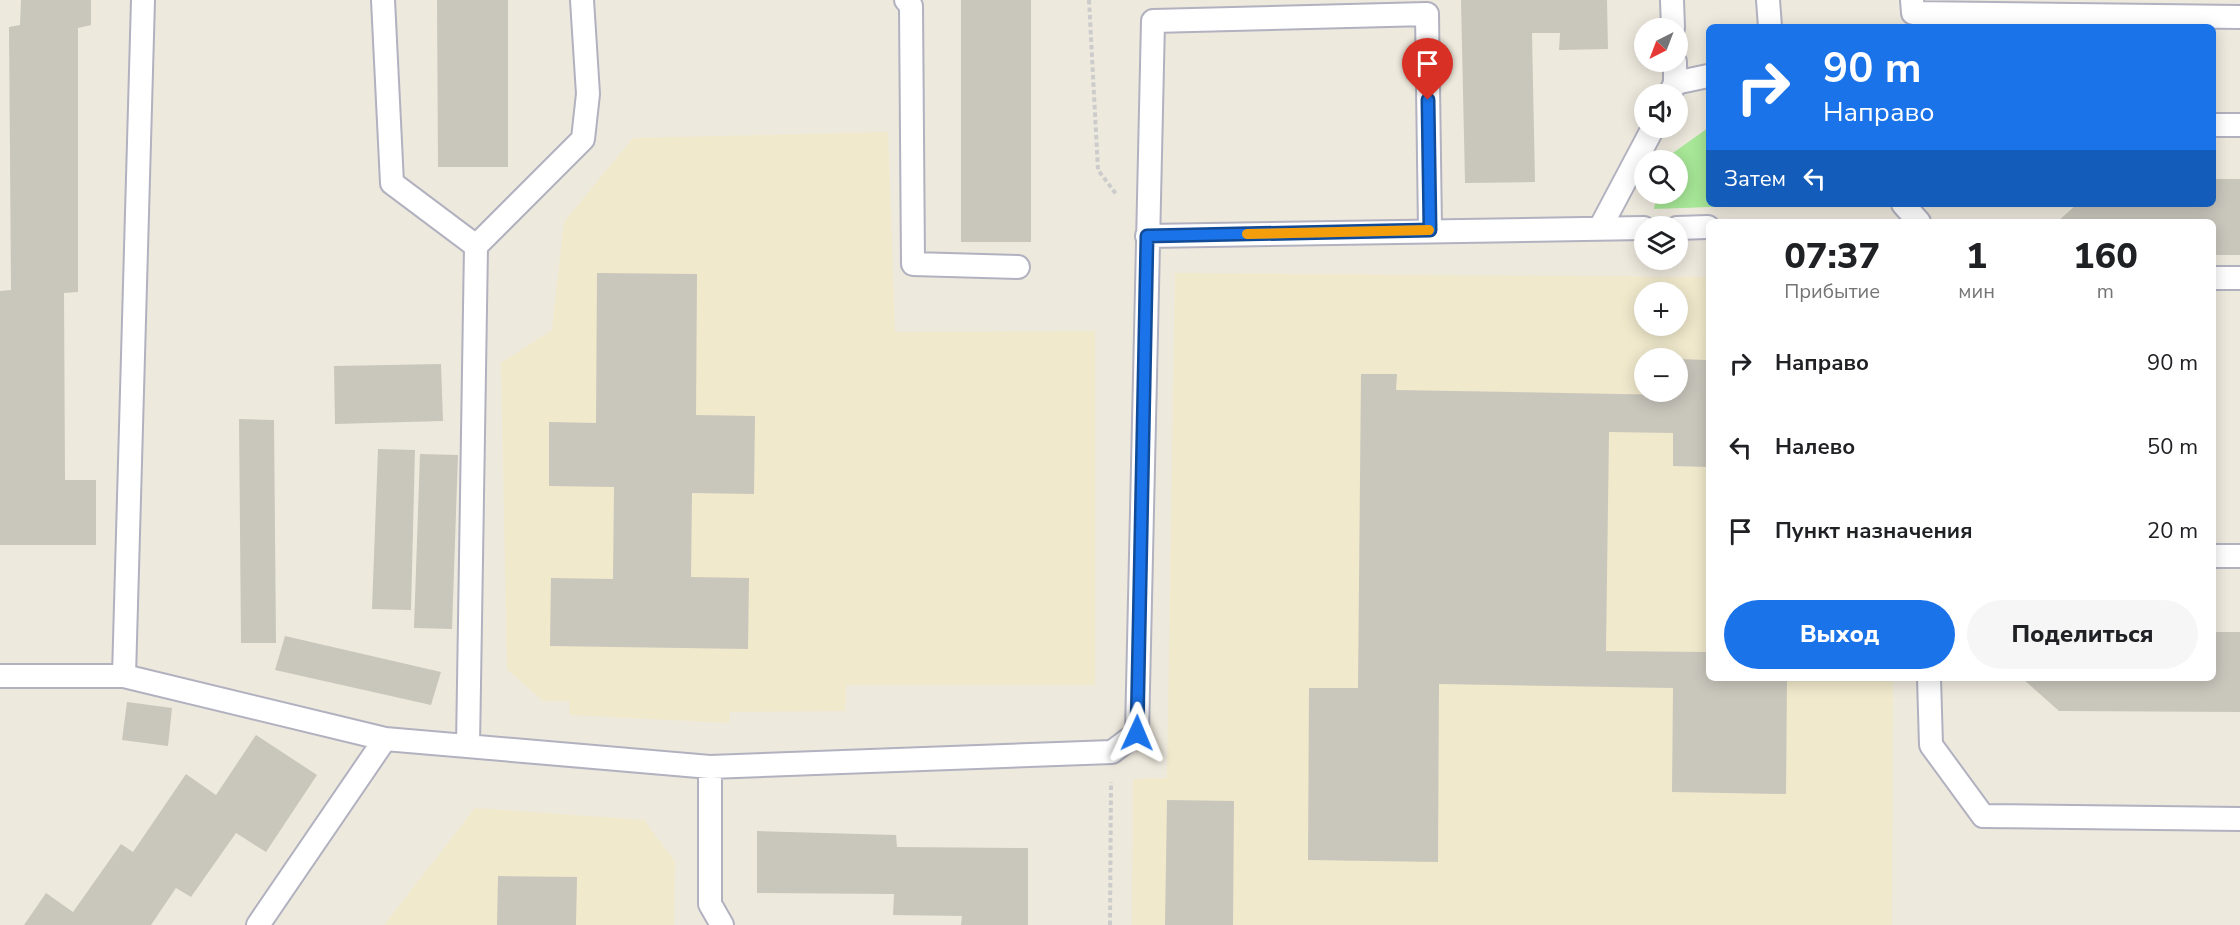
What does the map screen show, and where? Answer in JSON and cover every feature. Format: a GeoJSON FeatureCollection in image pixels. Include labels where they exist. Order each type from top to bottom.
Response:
{"type":"FeatureCollection","features":[{"type":"Feature","properties":{"kind":"lane"},"geometry":{"type":"LineString","coordinates":[[124,676],[143,0]]}},
{"type":"Feature","properties":{"kind":"lane"},"geometry":{"type":"LineString","coordinates":[[383,0],[392,183],[476,246]]}},
{"type":"Feature","properties":{"kind":"lane"},"geometry":{"type":"LineString","coordinates":[[468,746],[476,246],[583,139],[588,94],[582,0]]}},
{"type":"Feature","properties":{"kind":"lane"},"geometry":{"type":"LineString","coordinates":[[906,0],[911,6],[913,264],[1018,267]]}},
{"type":"Feature","properties":{"kind":"lane"},"geometry":{"type":"LineString","coordinates":[[1672,0],[1673,18]]}},
{"type":"Feature","properties":{"kind":"lane"},"geometry":{"type":"LineString","coordinates":[[1767,0],[1770,24]]}},
{"type":"Feature","properties":{"kind":"lane"},"geometry":{"type":"LineString","coordinates":[[1912,0],[1913,14],[2240,17]]}},
{"type":"Feature","properties":{"kind":"lane"},"geometry":{"type":"LineString","coordinates":[[0,676],[124,676],[384,739],[710,767],[1112,752],[1137,733],[1153,21],[1427,14],[1430,230]]}},
{"type":"Feature","properties":{"kind":"lane"},"geometry":{"type":"LineString","coordinates":[[1673,80],[1706,76]]}},
{"type":"Feature","properties":{"kind":"lane"},"geometry":{"type":"LineString","coordinates":[[2216,125],[2240,125]]}},
{"type":"Feature","properties":{"kind":"lane"},"geometry":{"type":"LineString","coordinates":[[1600,228],[1648,138]]}},
{"type":"Feature","properties":{"kind":"lane"},"geometry":{"type":"LineString","coordinates":[[1906,207],[1916,219]]}},
{"type":"Feature","properties":{"kind":"lane"},"geometry":{"type":"LineString","coordinates":[[1688,228],[1706,227]]}},
{"type":"Feature","properties":{"kind":"lane"},"geometry":{"type":"LineString","coordinates":[[1147,236],[1634,228]]}},
{"type":"Feature","properties":{"kind":"lane"},"geometry":{"type":"LineString","coordinates":[[2216,278],[2240,278]]}},
{"type":"Feature","properties":{"kind":"lane"},"geometry":{"type":"LineString","coordinates":[[2216,556],[2240,556]]}},
{"type":"Feature","properties":{"kind":"lane"},"geometry":{"type":"LineString","coordinates":[[1929,681],[1931,745],[1983,816],[2240,819]]}},
{"type":"Feature","properties":{"kind":"lane"},"geometry":{"type":"LineString","coordinates":[[258,925],[384,739]]}},
{"type":"Feature","properties":{"kind":"lane"},"geometry":{"type":"LineString","coordinates":[[710,767],[710,904],[722,925]]}},
{"type":"Feature","properties":{"kind":"path"},"geometry":{"type":"LineString","coordinates":[[1089,0],[1098,170],[1147,236]]}},
{"type":"Feature","properties":{"kind":"path"},"geometry":{"type":"LineString","coordinates":[[1110,925],[1112,752]]}},
{"type":"Feature","properties":{"kind":"shaded area"},"geometry":{"type":"Polygon","coordinates":[[[888,132],[895,332],[1095,331],[1095,685],[846,685],[845,711],[730,712],[729,723],[570,715],[569,701],[543,701],[507,669],[501,363],[552,330],[564,222],[633,138],[888,132]]]}},
{"type":"Feature","properties":{"kind":"shaded area"},"geometry":{"type":"Polygon","coordinates":[[[1175,273],[1706,277],[1706,681],[1893,681],[1892,925],[1132,925],[1133,779],[1167,778],[1175,273]]]}},
{"type":"Feature","properties":{"kind":"shaded area"},"geometry":{"type":"Polygon","coordinates":[[[475,808],[644,820],[675,862],[674,925],[384,925],[475,808]]]}},
{"type":"Feature","properties":{"kind":"green space"},"geometry":{"type":"Polygon","coordinates":[[[1706,129],[1706,207],[1709,207],[1654,209],[1655,204],[1688,204],[1688,150],[1677,150],[1706,129]]]}},
{"type":"Feature","properties":{"kind":"building"},"geometry":{"type":"Polygon","coordinates":[[[21,0],[91,0],[91,25],[78,28],[78,292],[64,293],[65,480],[96,480],[96,545],[0,545],[0,291],[11,290],[9,27],[20,25],[21,0]]]}},
{"type":"Feature","properties":{"kind":"building"},"geometry":{"type":"Polygon","coordinates":[[[437,0],[508,0],[508,167],[438,167],[437,0]]]}},
{"type":"Feature","properties":{"kind":"building"},"geometry":{"type":"Polygon","coordinates":[[[961,0],[1031,0],[1031,242],[961,242],[961,0]]]}},
{"type":"Feature","properties":{"kind":"building"},"geometry":{"type":"Polygon","coordinates":[[[1461,0],[1607,0],[1608,49],[1559,50],[1560,33],[1532,33],[1535,182],[1465,183],[1461,0]]]}},
{"type":"Feature","properties":{"kind":"building"},"geometry":{"type":"Polygon","coordinates":[[[2216,179],[2240,179],[2240,255],[2216,255],[2216,219],[2060,219],[2074,207],[2216,207],[2216,179]]]}},
{"type":"Feature","properties":{"kind":"building"},"geometry":{"type":"Polygon","coordinates":[[[597,273],[697,274],[696,415],[755,416],[754,494],[692,493],[691,577],[749,578],[748,649],[550,646],[551,578],[613,579],[614,487],[549,486],[549,422],[596,423],[597,273]]]}},
{"type":"Feature","properties":{"kind":"building"},"geometry":{"type":"Polygon","coordinates":[[[1688,359],[1706,360],[1706,467],[1673,466],[1673,433],[1609,432],[1606,651],[1706,652],[1706,681],[1787,681],[1786,794],[1672,792],[1673,688],[1439,684],[1438,862],[1308,860],[1309,688],[1358,688],[1361,374],[1397,374],[1396,390],[1634,394],[1634,402],[1688,402],[1688,359]]]}},
{"type":"Feature","properties":{"kind":"building"},"geometry":{"type":"Polygon","coordinates":[[[441,364],[443,421],[335,424],[334,366],[441,364]]]}},
{"type":"Feature","properties":{"kind":"building"},"geometry":{"type":"Polygon","coordinates":[[[239,419],[274,420],[276,643],[241,643],[239,419]]]}},
{"type":"Feature","properties":{"kind":"building"},"geometry":{"type":"Polygon","coordinates":[[[378,449],[415,450],[411,610],[372,609],[378,449]]]}},
{"type":"Feature","properties":{"kind":"building"},"geometry":{"type":"Polygon","coordinates":[[[420,454],[458,455],[452,629],[414,628],[420,454]]]}},
{"type":"Feature","properties":{"kind":"building"},"geometry":{"type":"Polygon","coordinates":[[[2216,632],[2240,632],[2240,712],[2059,711],[2025,681],[2216,681],[2216,632]]]}},
{"type":"Feature","properties":{"kind":"building"},"geometry":{"type":"Polygon","coordinates":[[[285,636],[441,672],[431,705],[275,670],[285,636]]]}},
{"type":"Feature","properties":{"kind":"building"},"geometry":{"type":"Polygon","coordinates":[[[127,702],[172,708],[168,746],[122,740],[127,702]]]}},
{"type":"Feature","properties":{"kind":"building"},"geometry":{"type":"Polygon","coordinates":[[[256,735],[317,775],[266,852],[236,833],[191,897],[176,888],[151,925],[24,925],[46,893],[73,912],[121,844],[133,852],[186,774],[216,795],[256,735]]]}},
{"type":"Feature","properties":{"kind":"building"},"geometry":{"type":"Polygon","coordinates":[[[1167,800],[1234,801],[1233,925],[1165,925],[1167,800]]]}},
{"type":"Feature","properties":{"kind":"building"},"geometry":{"type":"Polygon","coordinates":[[[757,831],[896,835],[897,847],[1028,848],[1028,925],[961,925],[962,916],[893,915],[894,894],[757,893],[757,831]]]}},
{"type":"Feature","properties":{"kind":"building"},"geometry":{"type":"Polygon","coordinates":[[[498,876],[577,877],[576,925],[497,925],[498,876]]]}},
{"type":"Feature","properties":{"kind":"slow traffic"},"geometry":{"type":"LineString","coordinates":[[1247,234],[1429,230]]}},
{"type":"Feature","properties":{"kind":"route"},"geometry":{"type":"LineString","coordinates":[[1137,733],[1147,236],[1430,230],[1428,100]]}}]}
